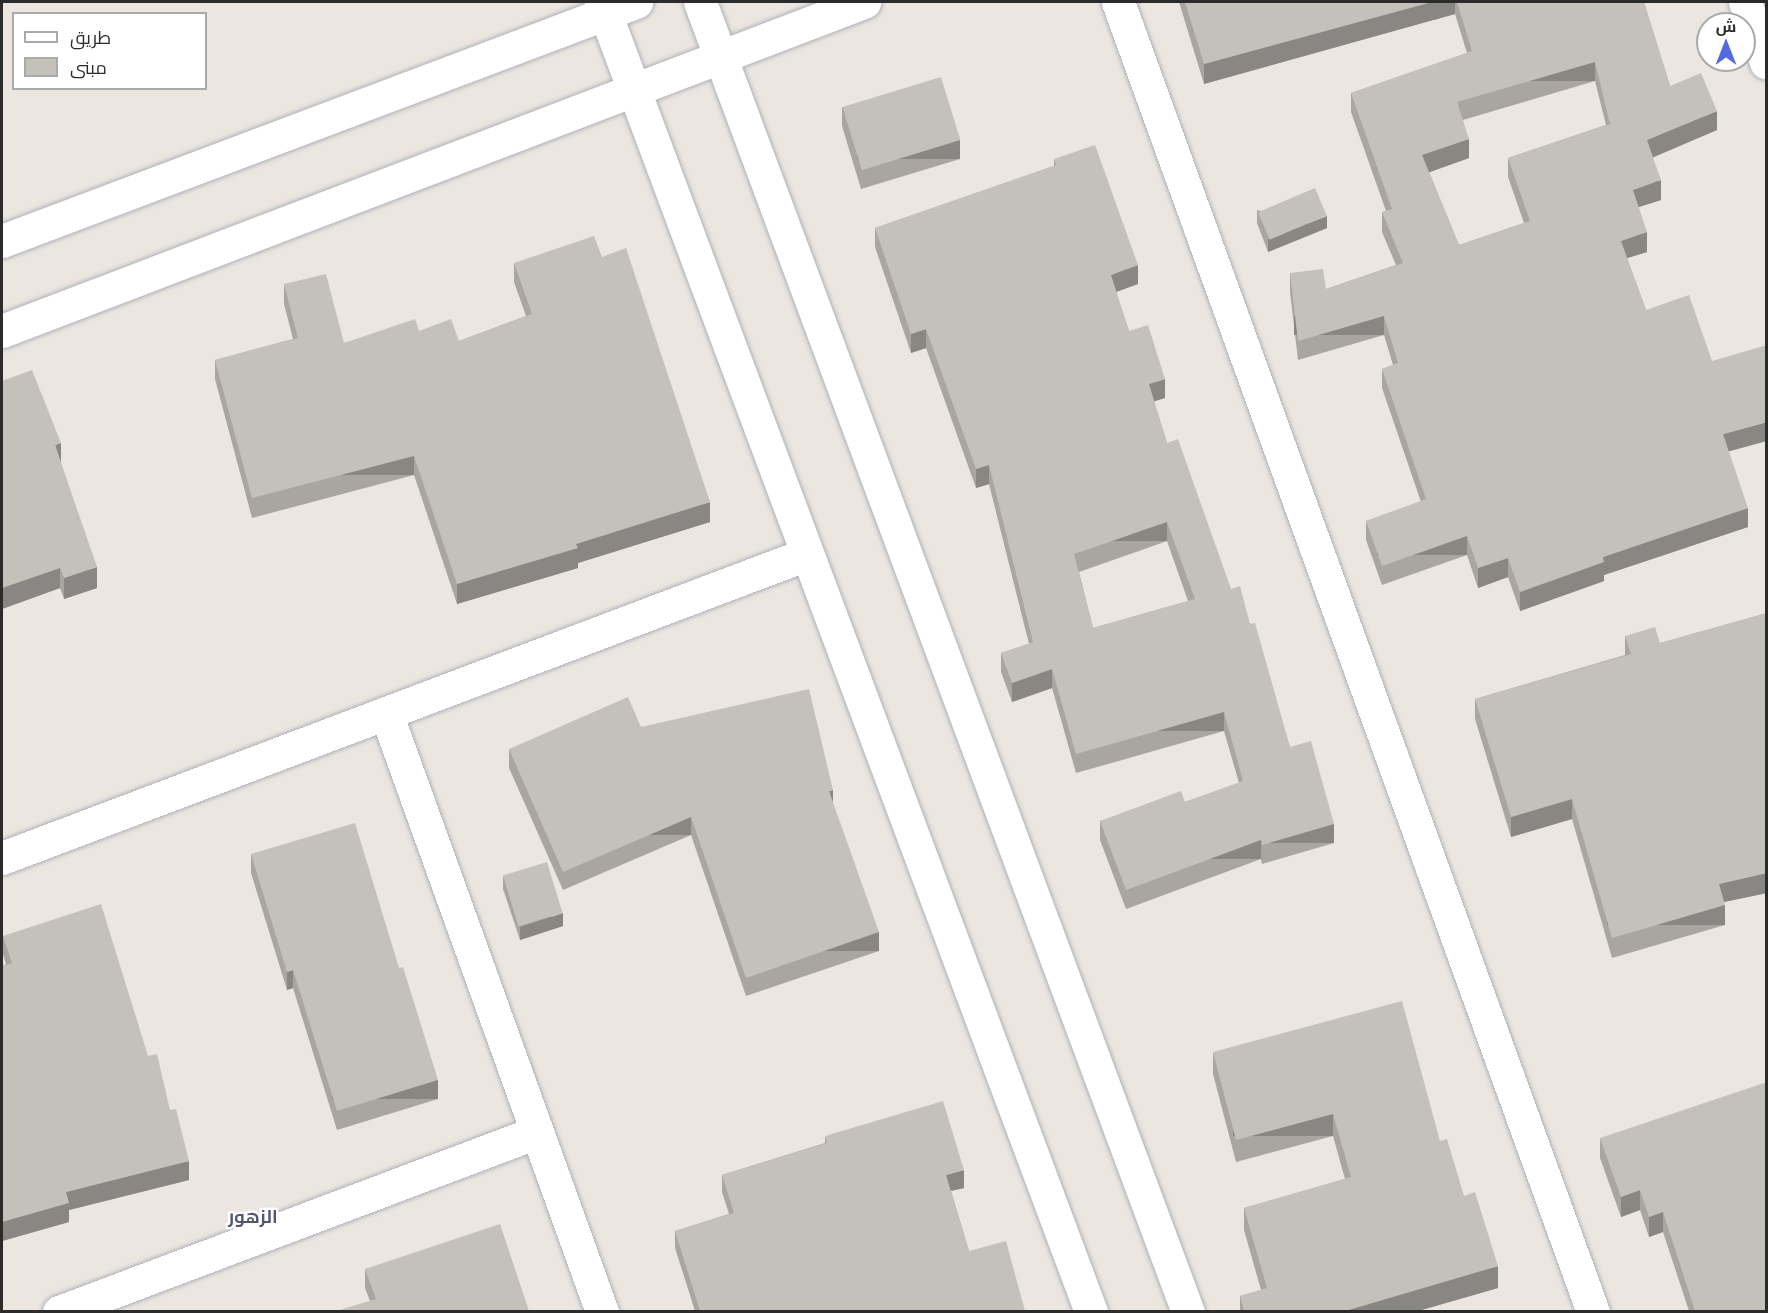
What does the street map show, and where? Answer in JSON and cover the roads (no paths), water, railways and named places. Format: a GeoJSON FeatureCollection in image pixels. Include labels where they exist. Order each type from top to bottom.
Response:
{"type":"FeatureCollection","features":[{"type":"Feature","properties":{"kind":"street"},"geometry":{"type":"LineString","coordinates":[[2,241],[603,7],[636,2]]}},
{"type":"Feature","properties":{"kind":"street"},"geometry":{"type":"LineString","coordinates":[[700,2],[1188,1311]]}},
{"type":"Feature","properties":{"kind":"street"},"geometry":{"type":"LineString","coordinates":[[2,331],[633,88],[864,2]]}},
{"type":"Feature","properties":{"kind":"street"},"geometry":{"type":"LineString","coordinates":[[1118,2],[1593,1311]]}},
{"type":"Feature","properties":{"kind":"street"},"geometry":{"type":"LineString","coordinates":[[1745,2],[1767,62]]}},
{"type":"Feature","properties":{"kind":"street"},"geometry":{"type":"LineString","coordinates":[[603,7],[1091,1311]]}},
{"type":"Feature","properties":{"kind":"street"},"geometry":{"type":"LineString","coordinates":[[2,858],[807,554]]}},
{"type":"Feature","properties":{"kind":"street"},"geometry":{"type":"LineString","coordinates":[[386,713],[602,1311]]}},
{"type":"Feature","properties":{"kind":"street"},"geometry":{"type":"LineString","coordinates":[[59,1311],[95,1305],[537,1132]]}},
{"type":"Feature","properties":{"kind":"district","name":"الزهور"},"geometry":{"type":"Point","coordinates":[253,1216]}}]}
